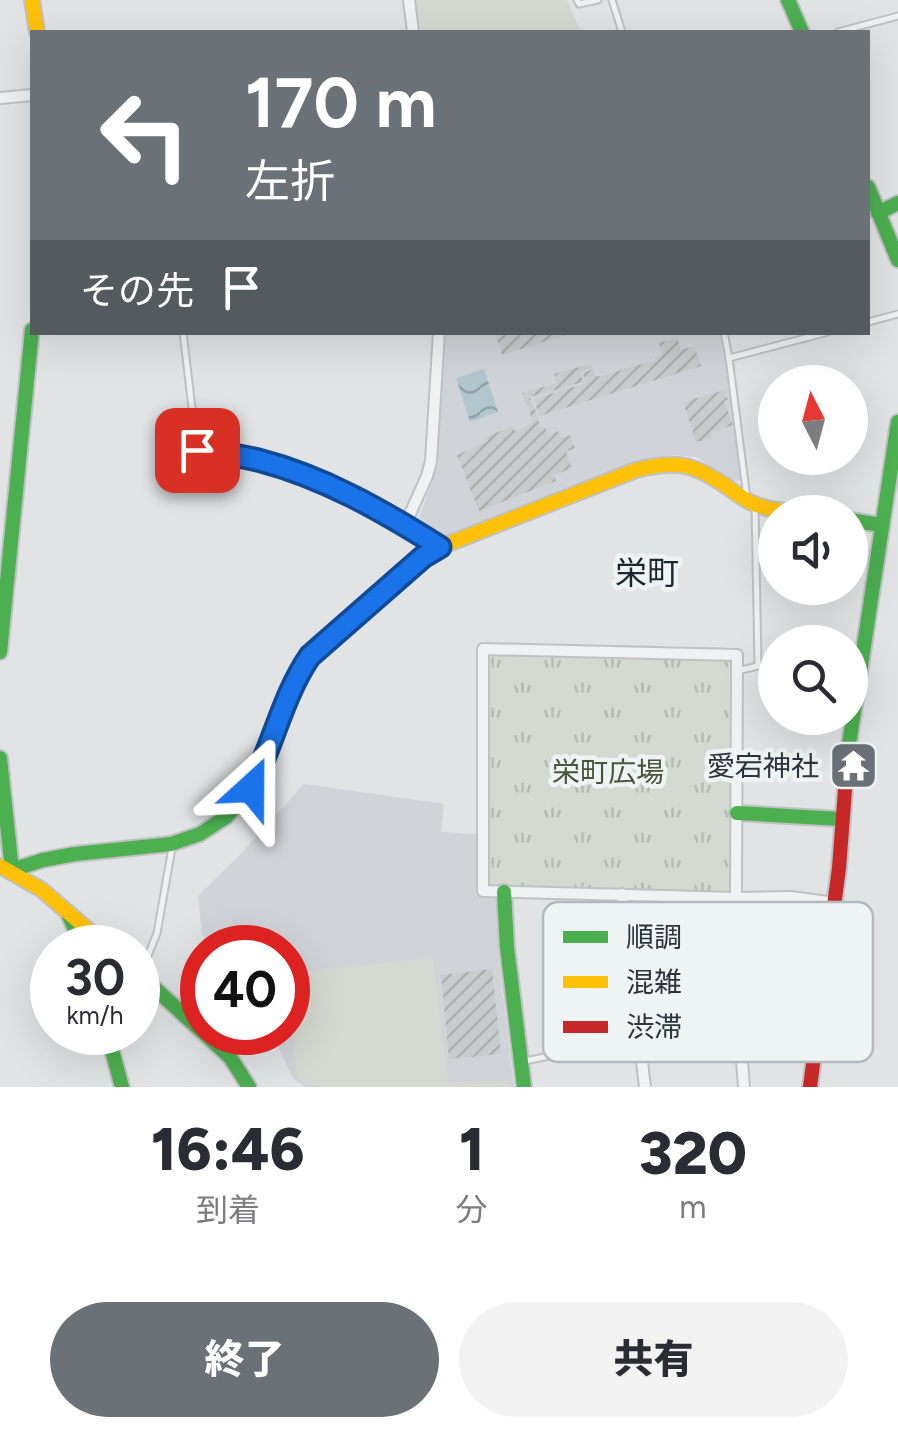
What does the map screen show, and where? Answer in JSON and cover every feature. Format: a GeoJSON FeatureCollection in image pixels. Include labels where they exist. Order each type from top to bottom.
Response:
{"type":"FeatureCollection","features":[{"type":"Feature","properties":{"kind":"main road"},"geometry":{"type":"LineString","coordinates":[[32,0],[36,30]]}},
{"type":"Feature","properties":{"kind":"main road"},"geometry":{"type":"LineString","coordinates":[[788,0],[801,30]]}},
{"type":"Feature","properties":{"kind":"main road"},"geometry":{"type":"LineString","coordinates":[[870,191],[898,260]]}},
{"type":"Feature","properties":{"kind":"main road"},"geometry":{"type":"LineString","coordinates":[[878,213],[898,203]]}},
{"type":"Feature","properties":{"kind":"main road"},"geometry":{"type":"LineString","coordinates":[[0,652],[32,335]]}},
{"type":"Feature","properties":{"kind":"main road"},"geometry":{"type":"LineString","coordinates":[[835,902],[850,731],[898,422]]}},
{"type":"Feature","properties":{"kind":"main road"},"geometry":{"type":"LineString","coordinates":[[6,868],[46,858],[157,848],[202,834],[222,821],[261,769],[310,656],[423,557],[440,547],[636,470],[668,463],[696,466],[758,504]]}},
{"type":"Feature","properties":{"kind":"main road"},"geometry":{"type":"LineString","coordinates":[[868,523],[882,525]]}},
{"type":"Feature","properties":{"kind":"main road"},"geometry":{"type":"LineString","coordinates":[[0,758],[6,868]]}},
{"type":"Feature","properties":{"kind":"main road"},"geometry":{"type":"LineString","coordinates":[[737,814],[842,820]]}},
{"type":"Feature","properties":{"kind":"main road"},"geometry":{"type":"LineString","coordinates":[[6,868],[83,925]]}},
{"type":"Feature","properties":{"kind":"main road"},"geometry":{"type":"LineString","coordinates":[[504,892],[524,1087]]}},
{"type":"Feature","properties":{"kind":"main road"},"geometry":{"type":"LineString","coordinates":[[67,911],[73,925]]}},
{"type":"Feature","properties":{"kind":"main road"},"geometry":{"type":"LineString","coordinates":[[160,994],[230,1058],[249,1087]]}},
{"type":"Feature","properties":{"kind":"main road"},"geometry":{"type":"LineString","coordinates":[[113,1055],[122,1087]]}},
{"type":"Feature","properties":{"kind":"main road"},"geometry":{"type":"LineString","coordinates":[[810,1087],[813,1062]]}},
{"type":"Feature","properties":{"kind":"street"},"geometry":{"type":"LineString","coordinates":[[409,0],[413,30]]}},
{"type":"Feature","properties":{"kind":"street"},"geometry":{"type":"LineString","coordinates":[[0,98],[30,95]]}},
{"type":"Feature","properties":{"kind":"street"},"geometry":{"type":"LineString","coordinates":[[405,525],[432,461],[439,335]]}},
{"type":"Feature","properties":{"kind":"street"},"geometry":{"type":"LineString","coordinates":[[197,450],[258,460],[324,483],[385,512],[440,547]]}},
{"type":"Feature","properties":{"kind":"street"},"geometry":{"type":"LineString","coordinates":[[732,902],[736,898],[737,655],[483,649],[483,890],[736,898],[791,897],[828,902]]}},
{"type":"Feature","properties":{"kind":"street"},"geometry":{"type":"LineString","coordinates":[[622,894],[623,902]]}},
{"type":"Feature","properties":{"kind":"street"},"geometry":{"type":"LineString","coordinates":[[642,1062],[645,1087]]}},
{"type":"Feature","properties":{"kind":"street"},"geometry":{"type":"LineString","coordinates":[[742,1062],[744,1087]]}},
{"type":"Feature","properties":{"kind":"lane"},"geometry":{"type":"LineString","coordinates":[[577,0],[579,4],[598,0]]}},
{"type":"Feature","properties":{"kind":"lane"},"geometry":{"type":"LineString","coordinates":[[612,0],[621,30]]}},
{"type":"Feature","properties":{"kind":"lane"},"geometry":{"type":"LineString","coordinates":[[846,30],[898,16]]}},
{"type":"Feature","properties":{"kind":"lane"},"geometry":{"type":"LineString","coordinates":[[870,321],[898,314]]}},
{"type":"Feature","properties":{"kind":"lane"},"geometry":{"type":"LineString","coordinates":[[183,335],[197,450]]}},
{"type":"Feature","properties":{"kind":"lane"},"geometry":{"type":"LineString","coordinates":[[725,335],[752,503],[758,666],[737,671]]}},
{"type":"Feature","properties":{"kind":"lane"},"geometry":{"type":"LineString","coordinates":[[729,358],[817,335]]}},
{"type":"Feature","properties":{"kind":"lane"},"geometry":{"type":"LineString","coordinates":[[158,925],[172,844]]}},
{"type":"Feature","properties":{"kind":"lane"},"geometry":{"type":"LineString","coordinates":[[520,1062],[543,1058]]}},
{"type":"Feature","properties":{"kind":"shaded area"},"geometry":{"type":"Polygon","coordinates":[[[444,335],[719,335],[741,480],[732,482],[697,457],[672,455],[624,468],[447,538],[430,528],[423,529],[419,517],[435,474],[444,335]]]}},
{"type":"Feature","properties":{"kind":"shaded area"},"geometry":{"type":"Polygon","coordinates":[[[304,784],[444,804],[441,832],[477,834],[476,896],[495,897],[514,1087],[306,1087],[293,1079],[282,1055],[310,1055],[310,925],[201,925],[198,896],[304,784]]]}},
{"type":"Feature","properties":{"kind":"green space"},"geometry":{"type":"Polygon","coordinates":[[[416,0],[567,0],[580,30],[420,30],[416,0]]]}},
{"type":"Feature","properties":{"kind":"green space","name":"栄町広場"},"geometry":{"type":"Polygon","coordinates":[[[491,653],[729,658],[730,891],[486,888],[486,656],[491,653]]]}},
{"type":"Feature","properties":{"kind":"green space"},"geometry":{"type":"Polygon","coordinates":[[[433,958],[448,1082],[509,1080],[510,1087],[316,1087],[297,1077],[294,1055],[310,1055],[310,971],[433,958]]]}},
{"type":"Feature","properties":{"kind":"water"},"geometry":{"type":"Polygon","coordinates":[[[484,369],[498,412],[470,422],[456,378],[484,369]]]}},
{"type":"Feature","properties":{"kind":"building"},"geometry":{"type":"Polygon","coordinates":[[[496,335],[566,335],[502,355],[496,335]]]}},
{"type":"Feature","properties":{"kind":"building"},"geometry":{"type":"Polygon","coordinates":[[[677,337],[681,350],[694,346],[701,366],[539,416],[534,399],[586,383],[583,373],[593,369],[595,376],[602,376],[655,360],[662,355],[659,343],[677,337]]]}},
{"type":"Feature","properties":{"kind":"building"},"geometry":{"type":"Polygon","coordinates":[[[590,364],[592,368],[580,372],[583,382],[524,402],[522,393],[557,383],[554,374],[590,364]]]}},
{"type":"Feature","properties":{"kind":"building"},"geometry":{"type":"Polygon","coordinates":[[[725,390],[728,400],[724,401],[733,425],[711,433],[712,438],[696,442],[683,402],[725,390]]]}},
{"type":"Feature","properties":{"kind":"building"},"geometry":{"type":"Polygon","coordinates":[[[532,401],[541,428],[545,427],[548,435],[558,431],[561,438],[570,435],[575,448],[566,452],[572,468],[554,475],[556,481],[479,511],[457,455],[488,441],[486,437],[533,423],[527,403],[532,401]]]}},
{"type":"Feature","properties":{"kind":"building"},"geometry":{"type":"Polygon","coordinates":[[[492,969],[501,1054],[449,1059],[441,975],[492,969]]]}},
{"type":"Feature","properties":{"kind":"traffic: fast"},"geometry":{"type":"LineString","coordinates":[[788,0],[801,30]]}},
{"type":"Feature","properties":{"kind":"traffic: fast"},"geometry":{"type":"LineString","coordinates":[[870,192],[898,260]]}},
{"type":"Feature","properties":{"kind":"traffic: fast"},"geometry":{"type":"LineString","coordinates":[[878,213],[898,203]]}},
{"type":"Feature","properties":{"kind":"traffic: fast"},"geometry":{"type":"LineString","coordinates":[[0,652],[32,335]]}},
{"type":"Feature","properties":{"kind":"traffic: fast"},"geometry":{"type":"LineString","coordinates":[[848,751],[898,422]]}},
{"type":"Feature","properties":{"kind":"traffic: fast"},"geometry":{"type":"LineString","coordinates":[[868,523],[881,525]]}},
{"type":"Feature","properties":{"kind":"traffic: fast"},"geometry":{"type":"LineString","coordinates":[[0,758],[12,870],[75,854],[171,844],[200,834],[226,817],[250,789],[293,688],[311,656],[380,595]]}},
{"type":"Feature","properties":{"kind":"traffic: fast"},"geometry":{"type":"LineString","coordinates":[[737,813],[841,819]]}},
{"type":"Feature","properties":{"kind":"traffic: fast"},"geometry":{"type":"LineString","coordinates":[[504,892],[524,1087]]}},
{"type":"Feature","properties":{"kind":"traffic: fast"},"geometry":{"type":"LineString","coordinates":[[69,916],[73,925]]}},
{"type":"Feature","properties":{"kind":"traffic: fast"},"geometry":{"type":"LineString","coordinates":[[160,993],[230,1057],[249,1087]]}},
{"type":"Feature","properties":{"kind":"traffic: fast"},"geometry":{"type":"LineString","coordinates":[[113,1055],[122,1087]]}},
{"type":"Feature","properties":{"kind":"traffic: slow"},"geometry":{"type":"LineString","coordinates":[[32,0],[37,30]]}},
{"type":"Feature","properties":{"kind":"traffic: slow"},"geometry":{"type":"LineString","coordinates":[[380,595],[440,547],[636,470],[673,465],[693,468],[758,505]]}},
{"type":"Feature","properties":{"kind":"traffic: slow"},"geometry":{"type":"LineString","coordinates":[[0,866],[42,890],[82,925]]}},
{"type":"Feature","properties":{"kind":"traffic: jam"},"geometry":{"type":"LineString","coordinates":[[834,902],[848,751]]}},
{"type":"Feature","properties":{"kind":"traffic: jam"},"geometry":{"type":"LineString","coordinates":[[810,1087],[813,1062]]}},
{"type":"Feature","properties":{"kind":"place","name":"愛宕神社"},"geometry":{"type":"Point","coordinates":[854,766]}},
{"type":"Feature","properties":{"kind":"district","name":"栄町"},"geometry":{"type":"Point","coordinates":[647,573]}},
{"type":"Feature","properties":{"kind":"route"},"geometry":{"type":"LineString","coordinates":[[197,450],[258,460],[324,483],[385,512],[440,547],[423,557],[310,656],[251,788]]}}]}
